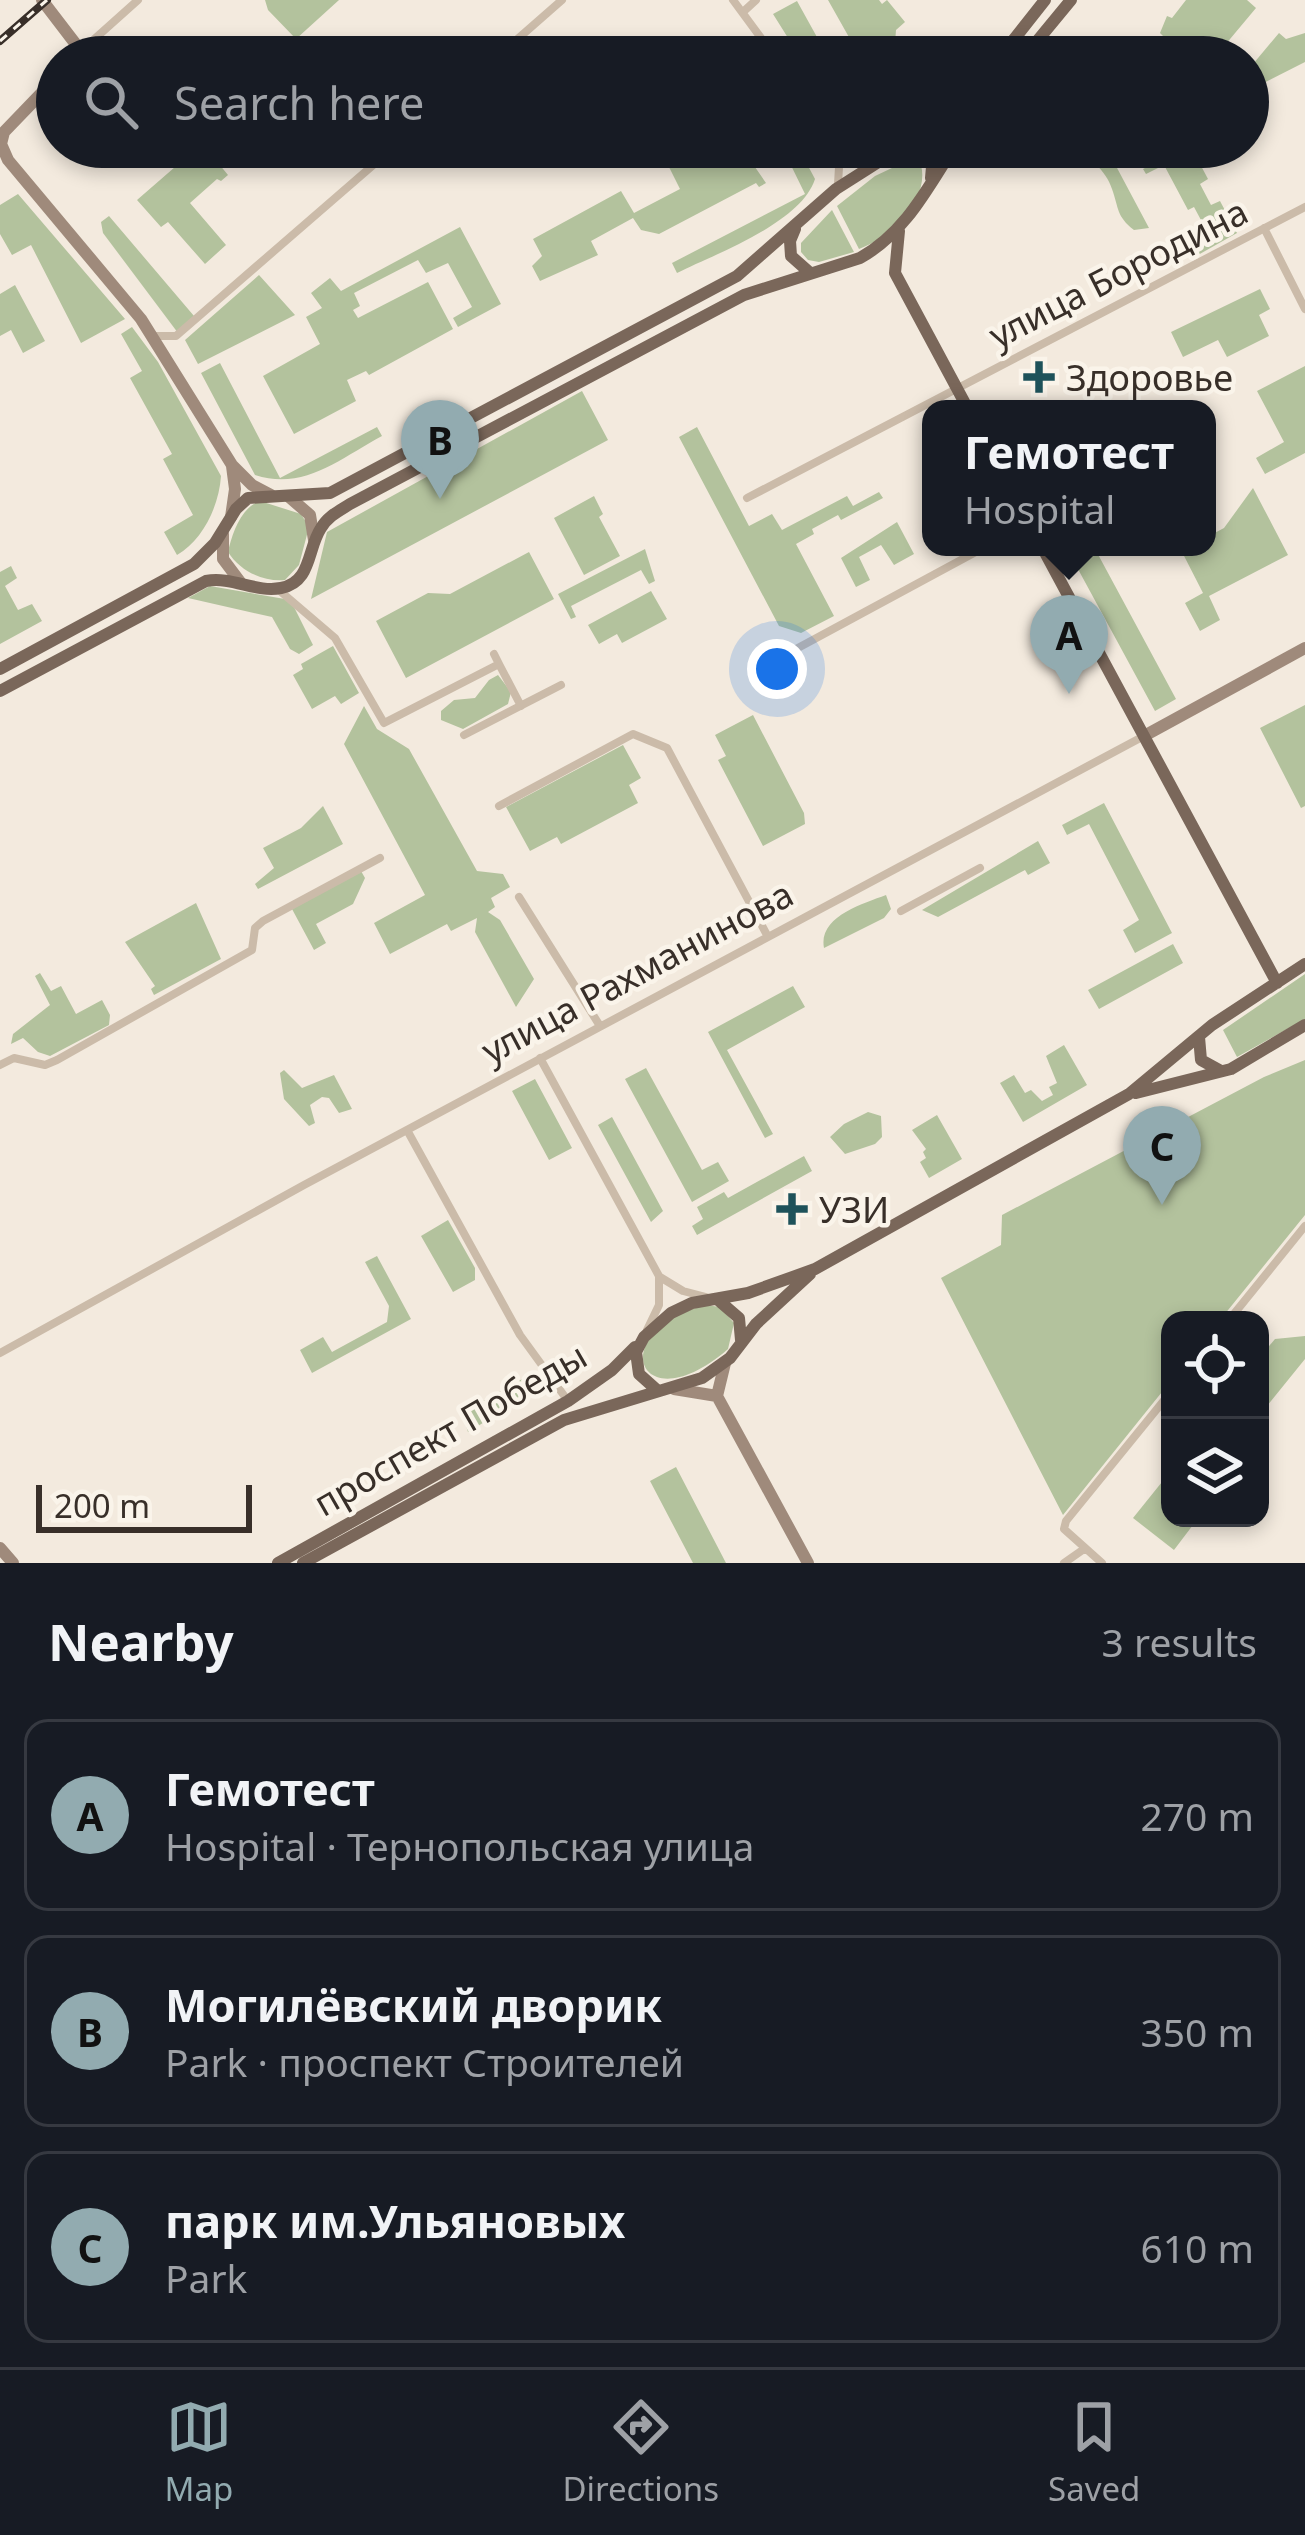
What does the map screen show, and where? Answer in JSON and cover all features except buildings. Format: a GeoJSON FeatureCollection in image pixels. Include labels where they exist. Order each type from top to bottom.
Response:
{"type":"FeatureCollection","features":[{"type":"Feature","properties":{"kind":"main road"},"geometry":{"type":"LineString","coordinates":[[1017,36],[1045,0]]}},
{"type":"Feature","properties":{"kind":"main road"},"geometry":{"type":"LineString","coordinates":[[1041,36],[1071,0]]}},
{"type":"Feature","properties":{"kind":"main road"},"geometry":{"type":"LineString","coordinates":[[0,669],[194,564],[248,498],[330,493],[736,276],[866,168]]}},
{"type":"Feature","properties":{"kind":"main road"},"geometry":{"type":"LineString","coordinates":[[926,191],[930,168]]}},
{"type":"Feature","properties":{"kind":"main road"},"geometry":{"type":"LineString","coordinates":[[0,692],[206,581],[275,589],[295,583],[304,574],[326,520],[350,504],[758,288],[860,258],[899,229],[941,168]]}},
{"type":"Feature","properties":{"kind":"main road"},"geometry":{"type":"LineString","coordinates":[[796,228],[790,241],[791,256],[809,272]]}},
{"type":"Feature","properties":{"kind":"main road"},"geometry":{"type":"LineString","coordinates":[[895,273],[899,229]]}},
{"type":"Feature","properties":{"kind":"main road"},"geometry":{"type":"LineString","coordinates":[[860,258],[883,263],[895,273],[963,400]]}},
{"type":"Feature","properties":{"kind":"main road"},"geometry":{"type":"LineString","coordinates":[[538,381],[548,398]]}},
{"type":"Feature","properties":{"kind":"main road"},"geometry":{"type":"LineString","coordinates":[[1047,556],[1277,982]]}},
{"type":"Feature","properties":{"kind":"main road"},"geometry":{"type":"LineString","coordinates":[[815,1269],[741,1341],[725,1363],[674,1389],[658,1391],[645,1382],[636,1367],[636,1352],[644,1337],[681,1307],[748,1293],[815,1269],[1129,1094],[1199,1036],[1305,964]]}},
{"type":"Feature","properties":{"kind":"main road"},"geometry":{"type":"LineString","coordinates":[[1129,1094],[1223,1071],[1305,1025]]}},
{"type":"Feature","properties":{"kind":"main road"},"geometry":{"type":"LineString","coordinates":[[1199,1036],[1201,1060],[1223,1071]]}},
{"type":"Feature","properties":{"kind":"main road"},"geometry":{"type":"LineString","coordinates":[[716,1298],[736,1313],[741,1341]]}},
{"type":"Feature","properties":{"kind":"main road","name":"проспект Победы"},"geometry":{"type":"LineString","coordinates":[[278,1563],[568,1400],[612,1370],[644,1337]]}},
{"type":"Feature","properties":{"kind":"main road","name":"проспект Победы"},"geometry":{"type":"LineString","coordinates":[[303,1563],[564,1420],[658,1391]]}},
{"type":"Feature","properties":{"kind":"street"},"geometry":{"type":"LineString","coordinates":[[42,0],[66,36]]}},
{"type":"Feature","properties":{"kind":"street"},"geometry":{"type":"LineString","coordinates":[[98,36],[139,0]]}},
{"type":"Feature","properties":{"kind":"street"},"geometry":{"type":"LineString","coordinates":[[521,36],[562,0]]}},
{"type":"Feature","properties":{"kind":"street"},"geometry":{"type":"LineString","coordinates":[[733,0],[760,36]]}},
{"type":"Feature","properties":{"kind":"street"},"geometry":{"type":"LineString","coordinates":[[742,12],[756,0]]}},
{"type":"Feature","properties":{"kind":"street"},"geometry":{"type":"LineString","coordinates":[[36,99],[4,132],[0,144],[8,160],[102,269],[152,337],[232,465],[252,485],[271,495]]}},
{"type":"Feature","properties":{"kind":"street"},"geometry":{"type":"LineString","coordinates":[[152,337],[176,336],[370,168]]}},
{"type":"Feature","properties":{"kind":"street"},"geometry":{"type":"LineString","coordinates":[[836,189],[838,168]]}},
{"type":"Feature","properties":{"kind":"street"},"geometry":{"type":"LineString","coordinates":[[841,168],[857,173]]}},
{"type":"Feature","properties":{"kind":"street","name":"улица Бородина"},"geometry":{"type":"LineString","coordinates":[[932,400],[1305,207]]}},
{"type":"Feature","properties":{"kind":"street"},"geometry":{"type":"LineString","coordinates":[[1264,228],[1305,309]]}},
{"type":"Feature","properties":{"kind":"street","name":"улица Бородина"},"geometry":{"type":"LineString","coordinates":[[747,499],[922,405]]}},
{"type":"Feature","properties":{"kind":"street"},"geometry":{"type":"LineString","coordinates":[[231,519],[232,465]]}},
{"type":"Feature","properties":{"kind":"street"},"geometry":{"type":"LineString","coordinates":[[288,496],[312,520],[314,541]]}},
{"type":"Feature","properties":{"kind":"street"},"geometry":{"type":"LineString","coordinates":[[223,533],[223,559],[242,583]]}},
{"type":"Feature","properties":{"kind":"street"},"geometry":{"type":"LineString","coordinates":[[796,649],[969,556]]}},
{"type":"Feature","properties":{"kind":"street"},"geometry":{"type":"LineString","coordinates":[[301,606],[304,574]]}},
{"type":"Feature","properties":{"kind":"street"},"geometry":{"type":"LineString","coordinates":[[275,589],[334,638],[384,723],[496,659],[521,706]]}},
{"type":"Feature","properties":{"kind":"street","name":"улица Рахманинова"},"geometry":{"type":"LineString","coordinates":[[0,1353],[1305,649]]}},
{"type":"Feature","properties":{"kind":"street"},"geometry":{"type":"LineString","coordinates":[[464,735],[561,685]]}},
{"type":"Feature","properties":{"kind":"street"},"geometry":{"type":"LineString","coordinates":[[500,806],[633,734],[667,748],[768,937]]}},
{"type":"Feature","properties":{"kind":"street"},"geometry":{"type":"LineString","coordinates":[[0,1065],[14,1058],[45,1065],[57,1060],[251,950],[255,928],[263,921],[380,858]]}},
{"type":"Feature","properties":{"kind":"street"},"geometry":{"type":"LineString","coordinates":[[902,911],[980,868]]}},
{"type":"Feature","properties":{"kind":"street"},"geometry":{"type":"LineString","coordinates":[[519,897],[600,1026]]}},
{"type":"Feature","properties":{"kind":"street"},"geometry":{"type":"LineString","coordinates":[[540,1058],[659,1276],[659,1306],[644,1337]]}},
{"type":"Feature","properties":{"kind":"street"},"geometry":{"type":"LineString","coordinates":[[407,1130],[520,1335],[568,1400]]}},
{"type":"Feature","properties":{"kind":"street"},"geometry":{"type":"LineString","coordinates":[[1236,1311],[1305,1226]]}},
{"type":"Feature","properties":{"kind":"street"},"geometry":{"type":"LineString","coordinates":[[659,1276],[683,1291],[716,1298]]}},
{"type":"Feature","properties":{"kind":"street"},"geometry":{"type":"LineString","coordinates":[[725,1363],[717,1396],[808,1563]]}},
{"type":"Feature","properties":{"kind":"street"},"geometry":{"type":"LineString","coordinates":[[674,1389],[717,1396]]}},
{"type":"Feature","properties":{"kind":"street"},"geometry":{"type":"LineString","coordinates":[[1102,1563],[1064,1529],[1066,1521],[1161,1404]]}},
{"type":"Feature","properties":{"kind":"street"},"geometry":{"type":"LineString","coordinates":[[0,1548],[13,1563]]}},
{"type":"Feature","properties":{"kind":"street"},"geometry":{"type":"LineString","coordinates":[[1064,1563],[1084,1549]]}},
{"type":"Feature","properties":{"kind":"green space"},"geometry":{"type":"Polygon","coordinates":[[[265,0],[339,0],[299,36],[293,36],[268,10],[265,0]]]}},
{"type":"Feature","properties":{"kind":"green space"},"geometry":{"type":"Polygon","coordinates":[[[828,0],[879,0],[882,4],[887,0],[905,22],[896,36],[848,36],[828,0]]]}},
{"type":"Feature","properties":{"kind":"green space"},"geometry":{"type":"Polygon","coordinates":[[[1186,0],[1247,0],[1256,8],[1233,36],[1163,36],[1167,16],[1172,18],[1186,0]]]}},
{"type":"Feature","properties":{"kind":"green space"},"geometry":{"type":"Polygon","coordinates":[[[797,1],[816,36],[787,36],[773,14],[797,1]]]}},
{"type":"Feature","properties":{"kind":"green space"},"geometry":{"type":"Polygon","coordinates":[[[1279,33],[1286,39],[1305,33],[1305,62],[1269,80],[1269,45],[1279,33]]]}},
{"type":"Feature","properties":{"kind":"green space"},"geometry":{"type":"Polygon","coordinates":[[[174,168],[222,168],[228,175],[190,203],[226,245],[205,264],[168,222],[161,227],[137,200],[174,168]]]}},
{"type":"Feature","properties":{"kind":"green space"},"geometry":{"type":"Polygon","coordinates":[[[670,168],[756,168],[766,183],[759,187],[756,183],[659,234],[641,230],[633,218],[591,241],[598,255],[540,281],[532,266],[542,256],[533,239],[621,191],[634,213],[680,189],[670,168]]]}},
{"type":"Feature","properties":{"kind":"green space"},"geometry":{"type":"Polygon","coordinates":[[[792,168],[809,168],[815,179],[807,195],[793,209],[756,235],[677,273],[672,263],[805,194],[792,168]]]}},
{"type":"Feature","properties":{"kind":"green space"},"geometry":{"type":"Polygon","coordinates":[[[892,168],[921,168],[922,178],[905,216],[859,249],[837,206],[892,168]]]}},
{"type":"Feature","properties":{"kind":"green space"},"geometry":{"type":"Polygon","coordinates":[[[1099,168],[1116,168],[1149,228],[1134,230],[1128,225],[1099,168]]]}},
{"type":"Feature","properties":{"kind":"green space"},"geometry":{"type":"Polygon","coordinates":[[[1166,168],[1202,168],[1208,179],[1200,184],[1211,205],[1220,201],[1237,233],[1198,255],[1192,245],[1209,235],[1194,207],[1188,210],[1166,168]]]}},
{"type":"Feature","properties":{"kind":"green space"},"geometry":{"type":"Polygon","coordinates":[[[18,194],[125,319],[81,343],[31,245],[12,255],[0,234],[0,205],[18,194]]]}},
{"type":"Feature","properties":{"kind":"green space"},"geometry":{"type":"Polygon","coordinates":[[[832,210],[854,252],[819,262],[808,260],[801,243],[832,210]]]}},
{"type":"Feature","properties":{"kind":"green space"},"geometry":{"type":"Polygon","coordinates":[[[109,216],[194,316],[178,333],[103,233],[101,222],[109,216]]]}},
{"type":"Feature","properties":{"kind":"green space"},"geometry":{"type":"Polygon","coordinates":[[[460,227],[501,304],[458,327],[453,318],[472,307],[448,263],[426,273],[418,260],[354,293],[360,306],[353,310],[358,318],[428,282],[453,329],[369,375],[366,371],[347,380],[356,401],[294,434],[263,376],[320,344],[306,317],[322,308],[311,293],[330,278],[341,291],[460,227]]]}},
{"type":"Feature","properties":{"kind":"green space"},"geometry":{"type":"Polygon","coordinates":[[[259,275],[295,315],[198,364],[185,340],[259,275]]]}},
{"type":"Feature","properties":{"kind":"green space"},"geometry":{"type":"Polygon","coordinates":[[[15,285],[45,341],[23,353],[11,330],[0,336],[0,294],[15,285]]]}},
{"type":"Feature","properties":{"kind":"green space"},"geometry":{"type":"Polygon","coordinates":[[[1260,289],[1270,309],[1259,315],[1269,336],[1227,357],[1218,340],[1183,357],[1171,332],[1260,289]]]}},
{"type":"Feature","properties":{"kind":"green space"},"geometry":{"type":"Polygon","coordinates":[[[132,327],[158,362],[221,476],[208,521],[195,541],[177,555],[164,532],[193,515],[163,459],[172,454],[130,378],[142,371],[121,334],[132,327]]]}},
{"type":"Feature","properties":{"kind":"green space"},"geometry":{"type":"Polygon","coordinates":[[[220,363],[280,478],[377,427],[382,436],[305,476],[273,479],[255,475],[201,373],[220,363]]]}},
{"type":"Feature","properties":{"kind":"green space"},"geometry":{"type":"Polygon","coordinates":[[[1305,366],[1305,453],[1265,474],[1256,458],[1284,442],[1257,391],[1305,366]]]}},
{"type":"Feature","properties":{"kind":"green space"},"geometry":{"type":"Polygon","coordinates":[[[582,391],[608,440],[311,599],[327,532],[582,391]]]}},
{"type":"Feature","properties":{"kind":"green space"},"geometry":{"type":"Polygon","coordinates":[[[697,427],[749,526],[772,514],[782,530],[847,496],[853,506],[879,492],[883,498],[841,520],[838,515],[796,544],[834,616],[801,633],[779,626],[679,437],[697,427]]]}},
{"type":"Feature","properties":{"kind":"green space"},"geometry":{"type":"Polygon","coordinates":[[[1253,488],[1288,555],[1209,596],[1220,620],[1200,631],[1185,603],[1203,593],[1184,556],[1216,556],[1216,532],[1253,488]]]}},
{"type":"Feature","properties":{"kind":"green space"},"geometry":{"type":"Polygon","coordinates":[[[594,496],[603,514],[599,517],[620,556],[584,575],[554,518],[594,496]]]}},
{"type":"Feature","properties":{"kind":"green space"},"geometry":{"type":"Polygon","coordinates":[[[260,501],[301,514],[309,527],[299,565],[285,580],[253,574],[228,552],[243,515],[260,501]]]}},
{"type":"Feature","properties":{"kind":"green space"},"geometry":{"type":"Polygon","coordinates":[[[897,522],[914,554],[894,565],[881,545],[859,557],[870,580],[856,587],[841,558],[897,522]]]}},
{"type":"Feature","properties":{"kind":"green space"},"geometry":{"type":"Polygon","coordinates":[[[645,549],[655,581],[649,584],[641,570],[571,606],[576,617],[571,619],[558,594],[645,549]]]}},
{"type":"Feature","properties":{"kind":"green space"},"geometry":{"type":"Polygon","coordinates":[[[529,552],[554,599],[406,678],[376,621],[428,593],[450,594],[529,552]]]}},
{"type":"Feature","properties":{"kind":"green space"},"geometry":{"type":"Polygon","coordinates":[[[1071,556],[1099,556],[1176,699],[1155,711],[1071,556]]]}},
{"type":"Feature","properties":{"kind":"green space"},"geometry":{"type":"Polygon","coordinates":[[[11,566],[17,578],[5,586],[18,610],[32,604],[42,621],[0,644],[0,572],[11,566]]]}},
{"type":"Feature","properties":{"kind":"green space"},"geometry":{"type":"Polygon","coordinates":[[[210,586],[285,599],[293,605],[313,645],[299,654],[290,649],[272,617],[188,598],[210,586]]]}},
{"type":"Feature","properties":{"kind":"green space"},"geometry":{"type":"Polygon","coordinates":[[[651,591],[667,619],[622,643],[617,634],[599,644],[588,625],[651,591]]]}},
{"type":"Feature","properties":{"kind":"green space"},"geometry":{"type":"Polygon","coordinates":[[[333,646],[359,693],[341,704],[335,696],[312,709],[293,675],[303,669],[301,664],[333,646]]]}},
{"type":"Feature","properties":{"kind":"green space"},"geometry":{"type":"Polygon","coordinates":[[[498,675],[511,692],[508,704],[463,729],[441,720],[441,711],[454,700],[475,698],[498,675]]]}},
{"type":"Feature","properties":{"kind":"green space"},"geometry":{"type":"Polygon","coordinates":[[[1305,705],[1305,806],[1301,808],[1260,728],[1305,705]]]}},
{"type":"Feature","properties":{"kind":"green space"},"geometry":{"type":"Polygon","coordinates":[[[364,706],[377,729],[409,749],[477,871],[503,874],[510,887],[491,898],[495,907],[488,912],[500,920],[534,979],[516,1007],[475,932],[477,918],[451,931],[447,924],[390,954],[374,923],[425,895],[344,744],[364,706]]]}},
{"type":"Feature","properties":{"kind":"green space"},"geometry":{"type":"Polygon","coordinates":[[[753,715],[804,813],[805,824],[763,846],[718,760],[726,756],[715,735],[753,715]]]}},
{"type":"Feature","properties":{"kind":"green space"},"geometry":{"type":"Polygon","coordinates":[[[623,745],[641,778],[629,785],[638,803],[561,844],[557,837],[530,851],[506,807],[623,745]]]}},
{"type":"Feature","properties":{"kind":"green space"},"geometry":{"type":"Polygon","coordinates":[[[1104,803],[1172,933],[1135,953],[1123,930],[1139,920],[1089,824],[1067,835],[1062,825],[1104,803]]]}},
{"type":"Feature","properties":{"kind":"green space"},"geometry":{"type":"Polygon","coordinates":[[[323,806],[343,844],[258,889],[255,884],[274,868],[263,848],[301,828],[323,806]]]}},
{"type":"Feature","properties":{"kind":"green space"},"geometry":{"type":"Polygon","coordinates":[[[1038,841],[1050,863],[1028,875],[1025,870],[938,917],[922,910],[1038,841]]]}},
{"type":"Feature","properties":{"kind":"green space"},"geometry":{"type":"Polygon","coordinates":[[[361,871],[365,878],[353,904],[316,924],[326,943],[314,950],[292,909],[361,871]]]}},
{"type":"Feature","properties":{"kind":"green space"},"geometry":{"type":"Polygon","coordinates":[[[886,895],[891,909],[884,918],[824,948],[824,937],[835,920],[886,895]]]}},
{"type":"Feature","properties":{"kind":"green space"},"geometry":{"type":"Polygon","coordinates":[[[196,903],[221,959],[154,995],[151,989],[155,986],[125,942],[196,903]]]}},
{"type":"Feature","properties":{"kind":"green space"},"geometry":{"type":"Polygon","coordinates":[[[1173,944],[1183,963],[1099,1009],[1088,990],[1173,944]]]}},
{"type":"Feature","properties":{"kind":"green space"},"geometry":{"type":"Polygon","coordinates":[[[40,973],[51,991],[61,986],[76,1014],[102,1000],[110,1015],[109,1025],[50,1056],[23,1038],[11,1044],[13,1034],[50,1005],[35,976],[40,973]]]}},
{"type":"Feature","properties":{"kind":"green space"},"geometry":{"type":"Polygon","coordinates":[[[1305,974],[1305,1019],[1237,1057],[1223,1030],[1305,974]]]}},
{"type":"Feature","properties":{"kind":"green space"},"geometry":{"type":"Polygon","coordinates":[[[793,986],[805,1007],[727,1050],[773,1134],[765,1138],[708,1032],[793,986]]]}},
{"type":"Feature","properties":{"kind":"green space"},"geometry":{"type":"Polygon","coordinates":[[[1064,1045],[1087,1085],[1023,1122],[1000,1083],[1014,1075],[1025,1093],[1031,1090],[1042,1101],[1053,1095],[1049,1087],[1057,1083],[1046,1056],[1064,1045]]]}},
{"type":"Feature","properties":{"kind":"green space"},"geometry":{"type":"Polygon","coordinates":[[[1305,1060],[1305,1215],[1227,1311],[1161,1311],[1161,1393],[1063,1515],[941,1278],[1001,1245],[1002,1215],[1305,1060]]]}},
{"type":"Feature","properties":{"kind":"green space"},"geometry":{"type":"Polygon","coordinates":[[[646,1068],[702,1170],[718,1162],[729,1181],[692,1202],[625,1079],[646,1068]]]}},
{"type":"Feature","properties":{"kind":"green space"},"geometry":{"type":"Polygon","coordinates":[[[284,1070],[302,1088],[334,1075],[352,1109],[339,1113],[329,1098],[322,1097],[310,1105],[315,1123],[309,1126],[284,1099],[280,1073],[284,1070]]]}},
{"type":"Feature","properties":{"kind":"green space"},"geometry":{"type":"Polygon","coordinates":[[[535,1079],[572,1148],[549,1160],[512,1091],[535,1079]]]}},
{"type":"Feature","properties":{"kind":"green space"},"geometry":{"type":"Polygon","coordinates":[[[868,1112],[881,1116],[882,1137],[845,1154],[830,1137],[868,1112]]]}},
{"type":"Feature","properties":{"kind":"green space"},"geometry":{"type":"Polygon","coordinates":[[[937,1115],[962,1159],[929,1178],[920,1162],[926,1158],[926,1149],[912,1130],[937,1115]]]}},
{"type":"Feature","properties":{"kind":"green space"},"geometry":{"type":"Polygon","coordinates":[[[612,1117],[663,1211],[651,1222],[598,1125],[612,1117]]]}},
{"type":"Feature","properties":{"kind":"green space"},"geometry":{"type":"Polygon","coordinates":[[[804,1156],[812,1171],[697,1235],[692,1226],[703,1219],[697,1207],[724,1192],[728,1198],[804,1156]]]}},
{"type":"Feature","properties":{"kind":"green space"},"geometry":{"type":"Polygon","coordinates":[[[448,1220],[475,1268],[475,1280],[453,1292],[421,1236],[448,1220]]]}},
{"type":"Feature","properties":{"kind":"green space"},"geometry":{"type":"Polygon","coordinates":[[[377,1256],[411,1319],[312,1373],[300,1350],[323,1337],[332,1352],[387,1322],[389,1306],[365,1262],[377,1256]]]}},
{"type":"Feature","properties":{"kind":"green space"},"geometry":{"type":"Polygon","coordinates":[[[706,1305],[720,1307],[734,1323],[728,1349],[697,1370],[672,1378],[655,1376],[645,1366],[644,1351],[653,1334],[673,1318],[706,1305]]]}},
{"type":"Feature","properties":{"kind":"green space"},"geometry":{"type":"Polygon","coordinates":[[[1305,1336],[1305,1359],[1269,1404],[1269,1346],[1275,1339],[1305,1336]]]}},
{"type":"Feature","properties":{"kind":"green space"},"geometry":{"type":"Polygon","coordinates":[[[531,1374],[539,1389],[468,1432],[462,1413],[531,1374]]]}},
{"type":"Feature","properties":{"kind":"green space"},"geometry":{"type":"Polygon","coordinates":[[[676,1467],[726,1563],[693,1563],[650,1481],[676,1467]]]}},
{"type":"Feature","properties":{"kind":"green space"},"geometry":{"type":"Polygon","coordinates":[[[1161,1483],[1161,1527],[1191,1527],[1174,1550],[1133,1518],[1161,1483]]]}},
{"type":"Feature","properties":{"kind":"railway"},"geometry":{"type":"LineString","coordinates":[[0,41],[47,0]]}},
{"type":"Feature","properties":{"kind":"place","name":"Здоровье"},"geometry":{"type":"Point","coordinates":[1039,377]}},
{"type":"Feature","properties":{"kind":"place","name":"Могилёвский дворик"},"geometry":{"type":"Point","coordinates":[440,499]}},
{"type":"Feature","properties":{"kind":"place","name":"Гемотест"},"geometry":{"type":"Point","coordinates":[1069,694]}},
{"type":"Feature","properties":{"kind":"place","name":"парк им.Ульяновых"},"geometry":{"type":"Point","coordinates":[1162,1205]}},
{"type":"Feature","properties":{"kind":"place","name":"УЗИ"},"geometry":{"type":"Point","coordinates":[792,1209]}}]}
